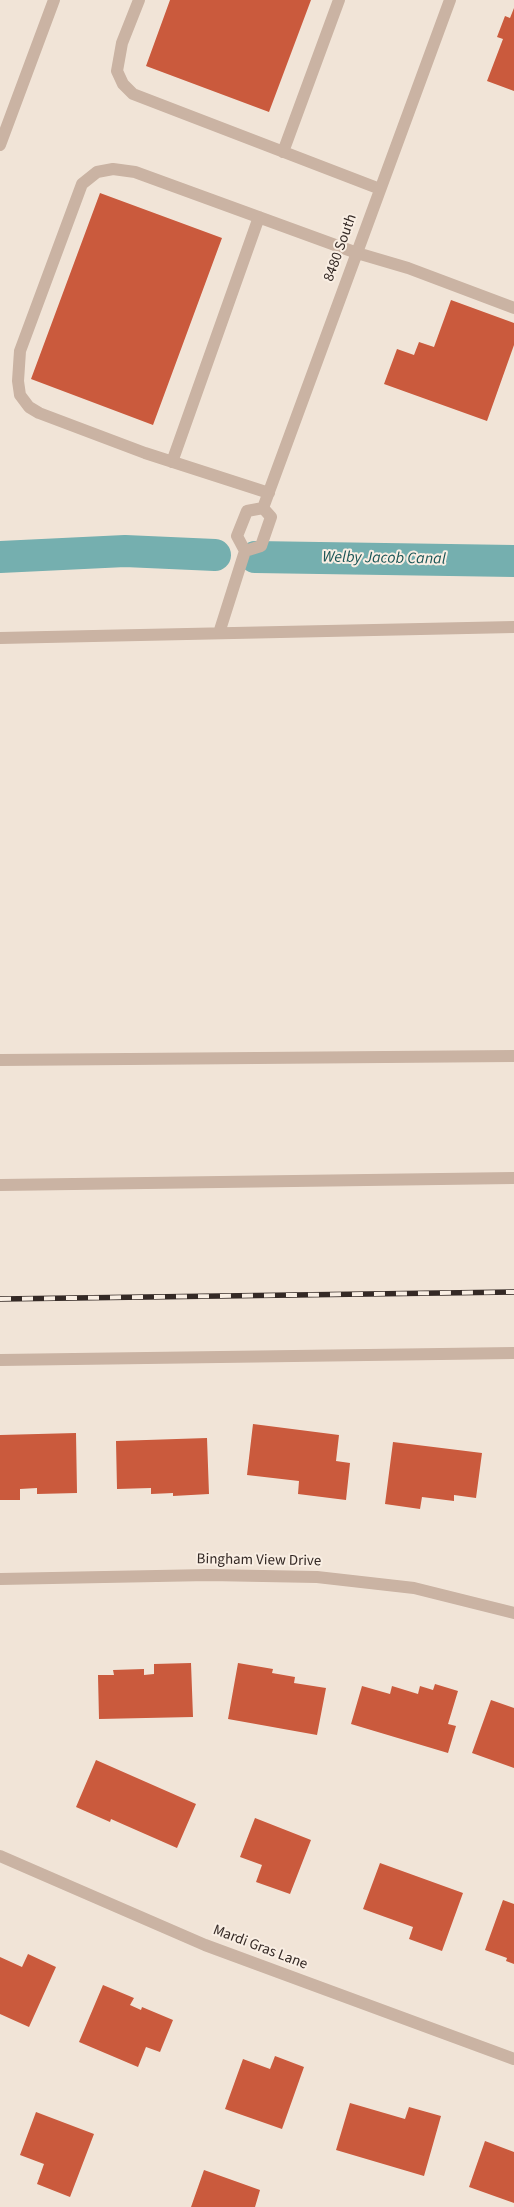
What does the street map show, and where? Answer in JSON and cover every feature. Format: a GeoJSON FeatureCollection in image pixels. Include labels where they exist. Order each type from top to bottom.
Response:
{"type":"FeatureCollection","features":[{"type":"Feature","properties":{"kind":"street"},"geometry":{"type":"LineString","coordinates":[[0,145],[54,0]]}},
{"type":"Feature","properties":{"kind":"street"},"geometry":{"type":"LineString","coordinates":[[139,0],[122,42],[117,71],[122,84],[133,94],[380,189]]}},
{"type":"Feature","properties":{"kind":"street"},"geometry":{"type":"LineString","coordinates":[[283,152],[339,0]]}},
{"type":"Feature","properties":{"kind":"street","name":"8480 South"},"geometry":{"type":"LineString","coordinates":[[263,508],[450,0]]}},
{"type":"Feature","properties":{"kind":"street"},"geometry":{"type":"LineString","coordinates":[[268,493],[172,462],[39,413],[30,407],[20,395],[18,382],[20,351],[82,184],[96,172],[113,169],[135,172],[357,253],[408,268],[514,308]]}},
{"type":"Feature","properties":{"kind":"street"},"geometry":{"type":"LineString","coordinates":[[172,462],[259,217]]}},
{"type":"Feature","properties":{"kind":"street"},"geometry":{"type":"LineString","coordinates":[[219,633],[245,551],[238,536],[246,511],[263,508],[271,517],[261,546],[245,551]]}},
{"type":"Feature","properties":{"kind":"street"},"geometry":{"type":"LineString","coordinates":[[0,638],[514,627]]}},
{"type":"Feature","properties":{"kind":"street"},"geometry":{"type":"LineString","coordinates":[[0,1060],[514,1056]]}},
{"type":"Feature","properties":{"kind":"street"},"geometry":{"type":"LineString","coordinates":[[0,1185],[514,1178]]}},
{"type":"Feature","properties":{"kind":"street"},"geometry":{"type":"LineString","coordinates":[[0,1360],[514,1353]]}},
{"type":"Feature","properties":{"kind":"street","name":"Bingham View Drive"},"geometry":{"type":"LineString","coordinates":[[0,1580],[209,1575],[317,1577],[414,1588],[514,1613]]}},
{"type":"Feature","properties":{"kind":"street","name":"Mardi Gras Lane"},"geometry":{"type":"LineString","coordinates":[[0,1856],[205,1945],[514,2059]]}},
{"type":"Feature","properties":{"kind":"building"},"geometry":{"type":"Polygon","coordinates":[[[170,0],[311,0],[269,112],[146,66],[170,0]]]}},
{"type":"Feature","properties":{"kind":"building"},"geometry":{"type":"Polygon","coordinates":[[[514,8],[514,91],[487,81],[503,39],[497,37],[505,16],[510,18],[514,8]]]}},
{"type":"Feature","properties":{"kind":"building"},"geometry":{"type":"Polygon","coordinates":[[[100,193],[222,238],[153,425],[31,379],[100,193]]]}},
{"type":"Feature","properties":{"kind":"building"},"geometry":{"type":"Polygon","coordinates":[[[451,300],[514,323],[514,345],[487,421],[384,384],[397,349],[414,355],[419,342],[434,347],[451,300]]]}},
{"type":"Feature","properties":{"kind":"building"},"geometry":{"type":"Polygon","coordinates":[[[253,1424],[339,1435],[336,1461],[350,1463],[346,1500],[298,1494],[299,1481],[247,1475],[253,1424]]]}},
{"type":"Feature","properties":{"kind":"building"},"geometry":{"type":"Polygon","coordinates":[[[76,1433],[77,1493],[37,1494],[37,1488],[20,1489],[20,1500],[0,1500],[0,1435],[76,1433]]]}},
{"type":"Feature","properties":{"kind":"building"},"geometry":{"type":"Polygon","coordinates":[[[207,1438],[209,1494],[173,1496],[173,1493],[151,1494],[151,1488],[117,1489],[116,1441],[207,1438]]]}},
{"type":"Feature","properties":{"kind":"building"},"geometry":{"type":"Polygon","coordinates":[[[393,1442],[482,1453],[476,1498],[454,1495],[454,1501],[422,1497],[420,1509],[385,1504],[393,1442]]]}},
{"type":"Feature","properties":{"kind":"building"},"geometry":{"type":"Polygon","coordinates":[[[191,1663],[193,1717],[99,1719],[98,1675],[114,1675],[113,1670],[144,1669],[144,1675],[154,1674],[154,1664],[191,1663]]]}},
{"type":"Feature","properties":{"kind":"building"},"geometry":{"type":"Polygon","coordinates":[[[238,1663],[273,1669],[272,1673],[295,1677],[294,1683],[326,1688],[317,1735],[228,1719],[238,1663]]]}},
{"type":"Feature","properties":{"kind":"building"},"geometry":{"type":"Polygon","coordinates":[[[435,1684],[458,1691],[448,1724],[456,1726],[448,1753],[351,1724],[362,1686],[390,1694],[392,1686],[418,1694],[420,1686],[433,1690],[435,1684]]]}},
{"type":"Feature","properties":{"kind":"building"},"geometry":{"type":"Polygon","coordinates":[[[491,1700],[514,1708],[514,1768],[472,1753],[491,1700]]]}},
{"type":"Feature","properties":{"kind":"building"},"geometry":{"type":"Polygon","coordinates":[[[96,1760],[196,1804],[177,1848],[111,1819],[110,1822],[76,1807],[96,1760]]]}},
{"type":"Feature","properties":{"kind":"building"},"geometry":{"type":"Polygon","coordinates":[[[255,1818],[311,1840],[290,1894],[256,1882],[262,1865],[240,1857],[255,1818]]]}},
{"type":"Feature","properties":{"kind":"building"},"geometry":{"type":"Polygon","coordinates":[[[380,1863],[463,1893],[442,1951],[409,1939],[413,1927],[363,1909],[380,1863]]]}},
{"type":"Feature","properties":{"kind":"building"},"geometry":{"type":"Polygon","coordinates":[[[503,1900],[514,1904],[514,1964],[506,1961],[507,1958],[485,1950],[503,1900]]]}},
{"type":"Feature","properties":{"kind":"building"},"geometry":{"type":"Polygon","coordinates":[[[28,1954],[56,1967],[29,2027],[0,2014],[0,1957],[22,1967],[28,1954]]]}},
{"type":"Feature","properties":{"kind":"building"},"geometry":{"type":"Polygon","coordinates":[[[103,1985],[134,1998],[130,2005],[141,2010],[142,2007],[173,2020],[160,2052],[146,2047],[138,2067],[79,2042],[103,1985]]]}},
{"type":"Feature","properties":{"kind":"building"},"geometry":{"type":"Polygon","coordinates":[[[275,2056],[304,2067],[282,2129],[225,2109],[243,2059],[270,2069],[275,2056]]]}},
{"type":"Feature","properties":{"kind":"building"},"geometry":{"type":"Polygon","coordinates":[[[350,2103],[405,2119],[409,2107],[441,2116],[424,2176],[336,2150],[350,2103]]]}},
{"type":"Feature","properties":{"kind":"building"},"geometry":{"type":"Polygon","coordinates":[[[36,2112],[94,2134],[70,2197],[37,2184],[44,2164],[20,2155],[36,2112]]]}},
{"type":"Feature","properties":{"kind":"building"},"geometry":{"type":"Polygon","coordinates":[[[485,2141],[514,2152],[514,2203],[469,2187],[485,2141]]]}},
{"type":"Feature","properties":{"kind":"building"},"geometry":{"type":"Polygon","coordinates":[[[204,2170],[260,2190],[255,2207],[191,2207],[204,2170]]]}},
{"type":"Feature","properties":{"kind":"waterway","name":"Welby Jacob Canal"},"geometry":{"type":"LineString","coordinates":[[0,557],[125,551],[215,555]]}},
{"type":"Feature","properties":{"kind":"waterway","name":"Welby Jacob Canal"},"geometry":{"type":"LineString","coordinates":[[255,557],[514,561]]}},
{"type":"Feature","properties":{"kind":"railway"},"geometry":{"type":"LineString","coordinates":[[0,1299],[514,1292]]}}]}
